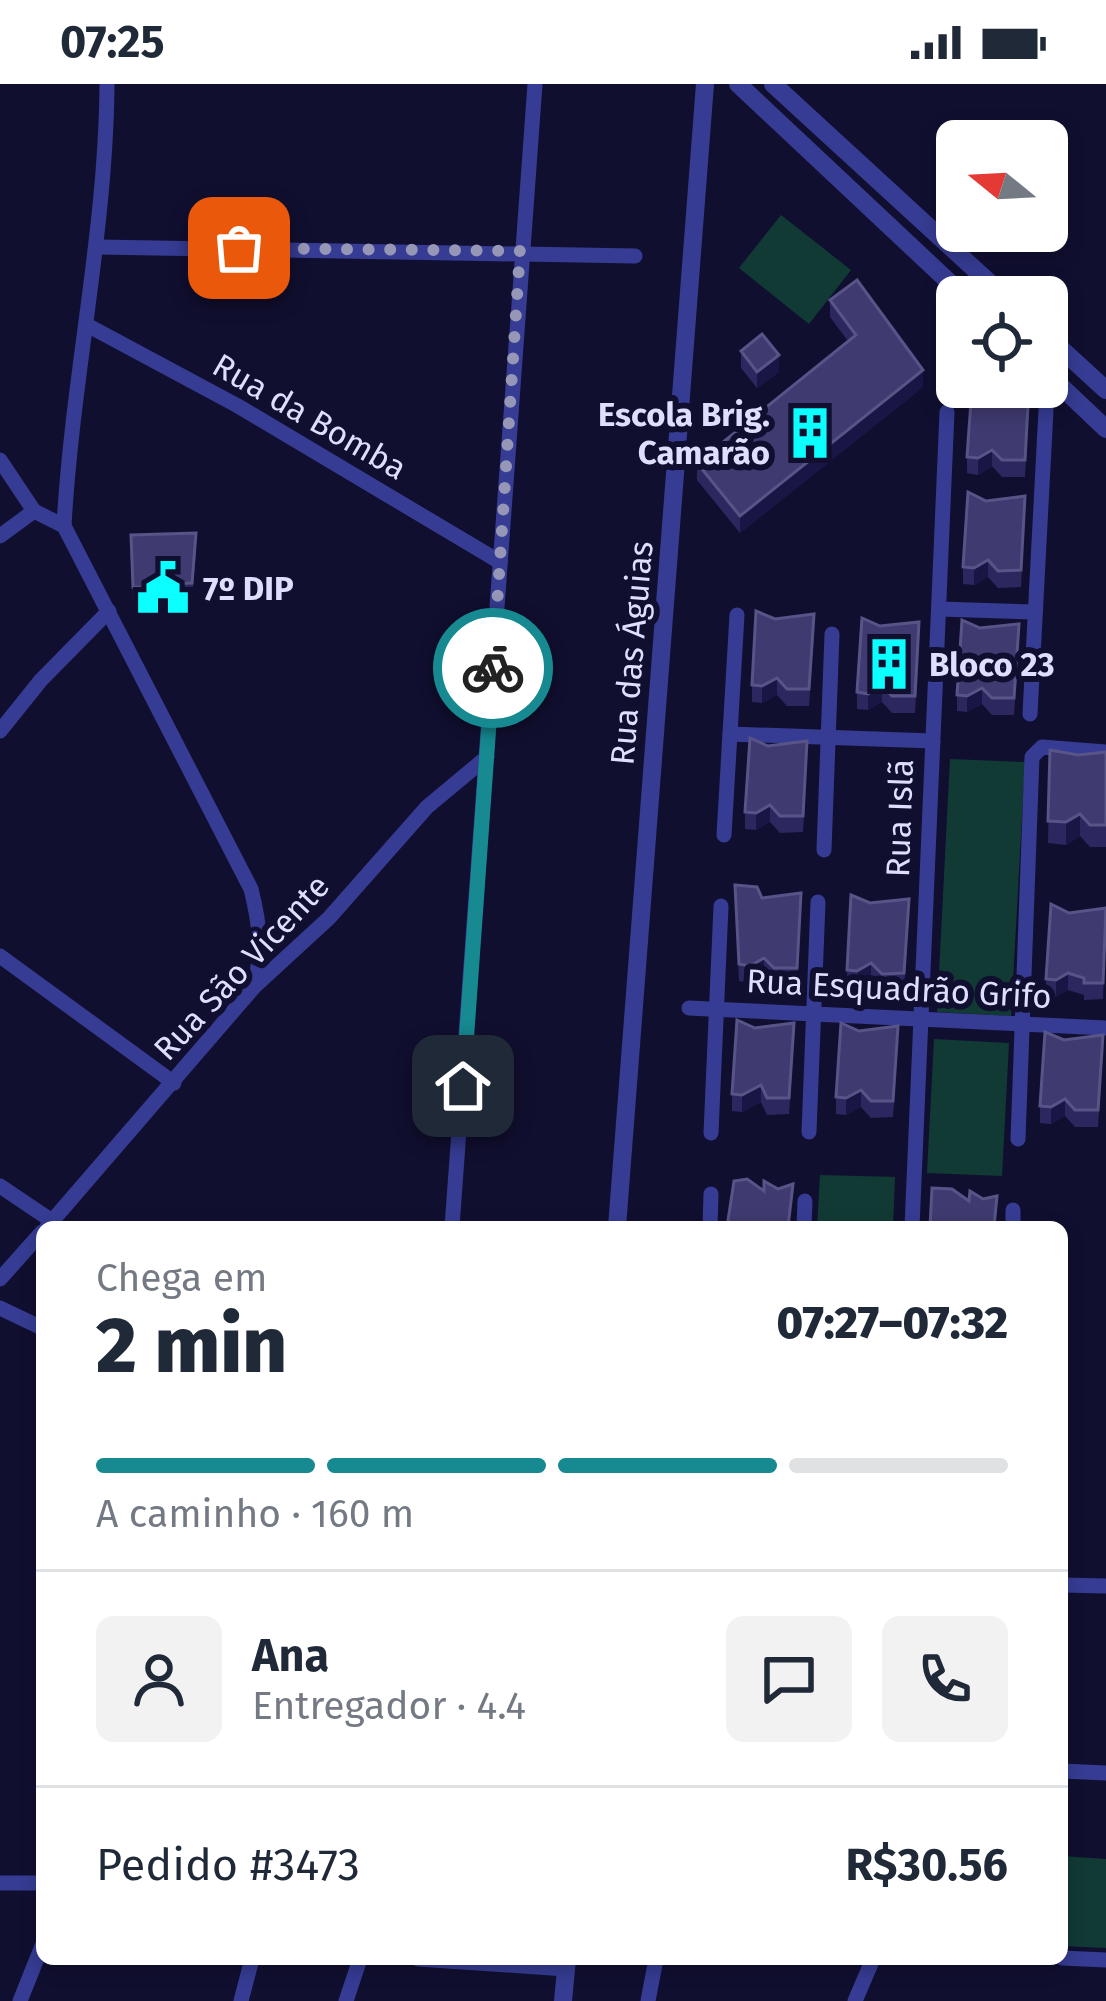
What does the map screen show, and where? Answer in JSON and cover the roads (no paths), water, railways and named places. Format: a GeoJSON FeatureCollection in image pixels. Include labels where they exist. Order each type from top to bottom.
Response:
{"type":"FeatureCollection","features":[{"type":"Feature","properties":{"kind":"street"},"geometry":{"type":"LineString","coordinates":[[107,84],[98,247],[69,438],[64,526],[251,890],[262,954],[254,987]]}},
{"type":"Feature","properties":{"kind":"street"},"geometry":{"type":"LineString","coordinates":[[452,1221],[520,251],[536,84]]}},
{"type":"Feature","properties":{"kind":"street","name":"Rua das Águias"},"geometry":{"type":"LineString","coordinates":[[617,1221],[705,84]]}},
{"type":"Feature","properties":{"kind":"street"},"geometry":{"type":"LineString","coordinates":[[737,84],[943,276]]}},
{"type":"Feature","properties":{"kind":"street"},"geometry":{"type":"LineString","coordinates":[[773,84],[982,276]]}},
{"type":"Feature","properties":{"kind":"street"},"geometry":{"type":"LineString","coordinates":[[860,198],[877,179]]}},
{"type":"Feature","properties":{"kind":"street"},"geometry":{"type":"LineString","coordinates":[[98,247],[635,256]]}},
{"type":"Feature","properties":{"kind":"street","name":"Rua da Bomba"},"geometry":{"type":"LineString","coordinates":[[86,326],[238,406],[500,562]]}},
{"type":"Feature","properties":{"kind":"street"},"geometry":{"type":"LineString","coordinates":[[1068,355],[1106,390]]}},
{"type":"Feature","properties":{"kind":"street"},"geometry":{"type":"LineString","coordinates":[[1068,394],[1106,429]]}},
{"type":"Feature","properties":{"kind":"street"},"geometry":{"type":"LineString","coordinates":[[1030,714],[1046,410]]}},
{"type":"Feature","properties":{"kind":"street","name":"Rua Islã"},"geometry":{"type":"LineString","coordinates":[[912,1221],[947,412]]}},
{"type":"Feature","properties":{"kind":"street"},"geometry":{"type":"LineString","coordinates":[[0,460],[34,512],[64,526]]}},
{"type":"Feature","properties":{"kind":"street"},"geometry":{"type":"LineString","coordinates":[[0,536],[34,512]]}},
{"type":"Feature","properties":{"kind":"street"},"geometry":{"type":"LineString","coordinates":[[939,609],[1035,612]]}},
{"type":"Feature","properties":{"kind":"street"},"geometry":{"type":"LineString","coordinates":[[0,731],[41,680],[109,611]]}},
{"type":"Feature","properties":{"kind":"street"},"geometry":{"type":"LineString","coordinates":[[724,836],[737,615]]}},
{"type":"Feature","properties":{"kind":"street"},"geometry":{"type":"LineString","coordinates":[[824,850],[832,634]]}},
{"type":"Feature","properties":{"kind":"street"},"geometry":{"type":"LineString","coordinates":[[730,734],[933,741]]}},
{"type":"Feature","properties":{"kind":"street"},"geometry":{"type":"LineString","coordinates":[[1018,1139],[1033,758],[1042,748],[1106,752]]}},
{"type":"Feature","properties":{"kind":"street","name":"Rua São Vicente"},"geometry":{"type":"LineString","coordinates":[[51,1221],[254,987],[329,918],[427,807],[487,757]]}},
{"type":"Feature","properties":{"kind":"street"},"geometry":{"type":"LineString","coordinates":[[809,1132],[818,902]]}},
{"type":"Feature","properties":{"kind":"street"},"geometry":{"type":"LineString","coordinates":[[711,1133],[721,906]]}},
{"type":"Feature","properties":{"kind":"street"},"geometry":{"type":"LineString","coordinates":[[0,956],[174,1083]]}},
{"type":"Feature","properties":{"kind":"street","name":"Rua Esquadrão Grifo"},"geometry":{"type":"LineString","coordinates":[[689,1008],[1106,1028]]}},
{"type":"Feature","properties":{"kind":"street"},"geometry":{"type":"LineString","coordinates":[[0,1186],[41,1221]]}},
{"type":"Feature","properties":{"kind":"street"},"geometry":{"type":"LineString","coordinates":[[710,1221],[712,1194]]}},
{"type":"Feature","properties":{"kind":"street"},"geometry":{"type":"LineString","coordinates":[[804,1221],[805,1202]]}},
{"type":"Feature","properties":{"kind":"street","name":"Rua São Vicente"},"geometry":{"type":"LineString","coordinates":[[0,1279],[36,1238]]}},
{"type":"Feature","properties":{"kind":"street"},"geometry":{"type":"LineString","coordinates":[[0,1308],[36,1325]]}},
{"type":"Feature","properties":{"kind":"street"},"geometry":{"type":"LineString","coordinates":[[1068,1585],[1106,1586]]}},
{"type":"Feature","properties":{"kind":"street"},"geometry":{"type":"LineString","coordinates":[[1068,1771],[1106,1774]]}},
{"type":"Feature","properties":{"kind":"street"},"geometry":{"type":"LineString","coordinates":[[0,1883],[36,1883]]}},
{"type":"Feature","properties":{"kind":"street"},"geometry":{"type":"LineString","coordinates":[[1068,1958],[1106,1960]]}},
{"type":"Feature","properties":{"kind":"street"},"geometry":{"type":"LineString","coordinates":[[20,2001],[36,1961]]}},
{"type":"Feature","properties":{"kind":"street"},"geometry":{"type":"LineString","coordinates":[[241,2001],[250,1965]]}},
{"type":"Feature","properties":{"kind":"street"},"geometry":{"type":"LineString","coordinates":[[346,2001],[358,1965]]}},
{"type":"Feature","properties":{"kind":"street"},"geometry":{"type":"LineString","coordinates":[[563,2001],[567,1965]]}},
{"type":"Feature","properties":{"kind":"street"},"geometry":{"type":"LineString","coordinates":[[648,2001],[655,1965]]}},
{"type":"Feature","properties":{"kind":"street"},"geometry":{"type":"LineString","coordinates":[[855,2001],[870,1965]]}},
{"type":"Feature","properties":{"kind":"place","name":"Escola Brig. Camarão"},"geometry":{"type":"Point","coordinates":[810,433]}},
{"type":"Feature","properties":{"kind":"place","name":"7º DIP"},"geometry":{"type":"Point","coordinates":[163,588]}},
{"type":"Feature","properties":{"kind":"place","name":"Bloco 23"},"geometry":{"type":"Point","coordinates":[889,664]}}]}
